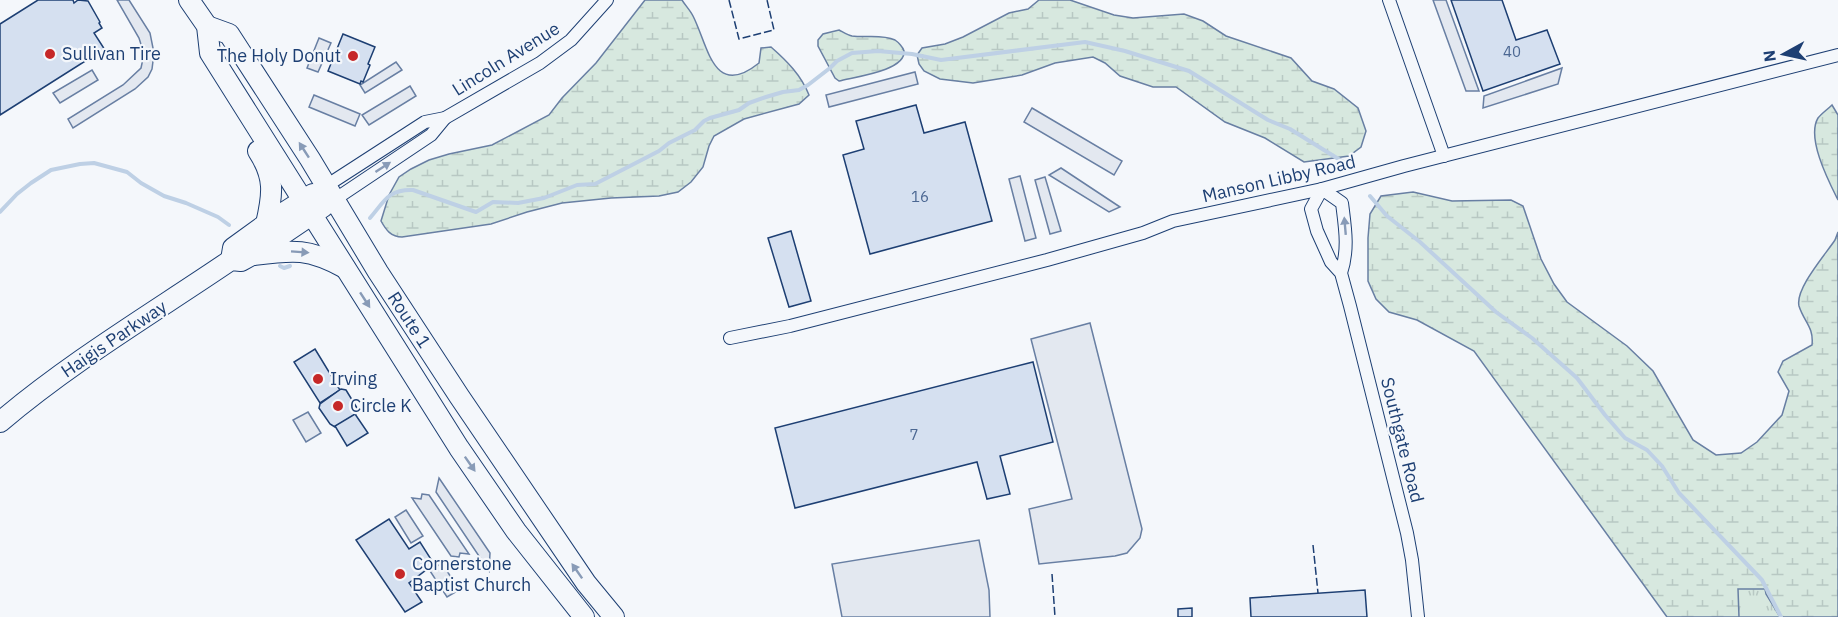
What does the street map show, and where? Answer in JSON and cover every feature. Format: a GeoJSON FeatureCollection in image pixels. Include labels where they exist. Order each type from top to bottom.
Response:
{"type":"FeatureCollection","features":[{"type":"Feature","properties":{"kind":"main road","name":"Route 1"},"geometry":{"type":"LineString","coordinates":[[189,0],[207,26],[210,53],[459,448],[516,531],[584,617]]}},
{"type":"Feature","properties":{"kind":"main road","name":"Route 1"},"geometry":{"type":"LineString","coordinates":[[207,26],[229,34],[454,389],[580,575],[614,617]]}},
{"type":"Feature","properties":{"kind":"main road"},"geometry":{"type":"LineString","coordinates":[[222,72],[220,87],[269,170],[272,184],[266,224]]}},
{"type":"Feature","properties":{"kind":"main road","name":"Haigis Parkway"},"geometry":{"type":"LineString","coordinates":[[231,260],[233,248],[266,224],[307,207],[330,193]]}},
{"type":"Feature","properties":{"kind":"main road","name":"Haigis Parkway"},"geometry":{"type":"LineString","coordinates":[[0,422],[78,362],[231,260],[241,261],[252,255],[307,207]]}},
{"type":"Feature","properties":{"kind":"main road"},"geometry":{"type":"LineString","coordinates":[[252,255],[305,252],[345,268]]}},
{"type":"Feature","properties":{"kind":"street","name":"Lincoln Avenue"},"geometry":{"type":"LineString","coordinates":[[330,193],[431,135],[445,118],[558,51],[582,29],[607,0]]}},
{"type":"Feature","properties":{"kind":"street"},"geometry":{"type":"LineString","coordinates":[[1389,0],[1444,156]]}},
{"type":"Feature","properties":{"kind":"street","name":"Manson Libby Road"},"geometry":{"type":"LineString","coordinates":[[730,338],[790,326],[1047,260],[1143,233],[1173,221],[1322,189],[1838,55]]}},
{"type":"Feature","properties":{"kind":"street","name":"Southgate Road"},"geometry":{"type":"LineString","coordinates":[[1341,273],[1346,257],[1342,202],[1322,189],[1311,209],[1317,231],[1331,262],[1341,273],[1407,533],[1418,617]]}},
{"type":"Feature","properties":{"kind":"green space"},"geometry":{"type":"Polygon","coordinates":[[[645,0],[682,0],[693,16],[714,64],[722,72],[731,75],[744,73],[759,63],[761,48],[771,47],[793,69],[809,95],[799,104],[744,119],[714,136],[703,167],[691,182],[678,192],[659,196],[562,203],[491,224],[402,237],[395,236],[387,230],[381,221],[389,195],[399,177],[429,160],[492,145],[549,115],[596,63],[645,0]]]}},
{"type":"Feature","properties":{"kind":"green space"},"geometry":{"type":"Polygon","coordinates":[[[1039,0],[1070,0],[1114,15],[1133,18],[1184,14],[1203,21],[1226,36],[1291,58],[1312,81],[1334,89],[1358,108],[1366,131],[1361,147],[1349,156],[1304,162],[1265,138],[1225,122],[1176,87],[1153,87],[1120,76],[1105,63],[1093,57],[1055,63],[1022,75],[973,83],[940,79],[924,71],[919,64],[917,55],[922,48],[945,44],[963,37],[1009,13],[1028,9],[1039,0]]]}},
{"type":"Feature","properties":{"kind":"green space"},"geometry":{"type":"Polygon","coordinates":[[[839,30],[852,36],[885,37],[895,40],[904,51],[902,58],[897,64],[888,68],[839,81],[835,78],[818,46],[818,40],[823,34],[839,30]]]}},
{"type":"Feature","properties":{"kind":"green space"},"geometry":{"type":"Polygon","coordinates":[[[1832,105],[1838,115],[1838,200],[1820,160],[1815,137],[1818,118],[1832,105]]]}},
{"type":"Feature","properties":{"kind":"green space"},"geometry":{"type":"Polygon","coordinates":[[[1413,192],[1452,201],[1511,200],[1523,206],[1541,259],[1554,284],[1567,302],[1627,346],[1653,371],[1693,440],[1716,455],[1741,453],[1757,442],[1782,415],[1789,391],[1778,372],[1783,361],[1812,345],[1812,334],[1801,312],[1799,299],[1806,282],[1838,232],[1838,617],[1667,617],[1474,351],[1417,320],[1389,312],[1376,299],[1368,281],[1370,214],[1381,196],[1413,192]]]}},
{"type":"Feature","properties":{"kind":"green space"},"geometry":{"type":"Polygon","coordinates":[[[1738,589],[1765,589],[1780,617],[1739,617],[1738,589]]]}},
{"type":"Feature","properties":{"kind":"shaded area"},"geometry":{"type":"Polygon","coordinates":[[[117,0],[129,0],[150,33],[154,53],[152,69],[148,77],[135,89],[73,128],[68,119],[123,85],[141,68],[144,54],[139,38],[117,0]]]}},
{"type":"Feature","properties":{"kind":"shaded area"},"geometry":{"type":"Polygon","coordinates":[[[1433,0],[1446,0],[1479,91],[1466,91],[1433,0]]]}},
{"type":"Feature","properties":{"kind":"shaded area"},"geometry":{"type":"Polygon","coordinates":[[[319,38],[331,43],[318,72],[307,68],[319,38]]]}},
{"type":"Feature","properties":{"kind":"shaded area"},"geometry":{"type":"Polygon","coordinates":[[[396,62],[402,70],[365,93],[360,85],[396,62]]]}},
{"type":"Feature","properties":{"kind":"shaded area"},"geometry":{"type":"Polygon","coordinates":[[[1562,68],[1558,84],[1483,108],[1484,96],[1562,68]]]}},
{"type":"Feature","properties":{"kind":"shaded area"},"geometry":{"type":"Polygon","coordinates":[[[92,70],[98,80],[60,103],[53,93],[92,70]]]}},
{"type":"Feature","properties":{"kind":"shaded area"},"geometry":{"type":"Polygon","coordinates":[[[915,72],[918,84],[829,107],[826,95],[915,72]]]}},
{"type":"Feature","properties":{"kind":"shaded area"},"geometry":{"type":"Polygon","coordinates":[[[410,86],[416,96],[369,125],[362,115],[410,86]]]}},
{"type":"Feature","properties":{"kind":"shaded area"},"geometry":{"type":"Polygon","coordinates":[[[314,95],[360,114],[355,126],[309,107],[314,95]]]}},
{"type":"Feature","properties":{"kind":"shaded area"},"geometry":{"type":"Polygon","coordinates":[[[1032,108],[1122,161],[1114,175],[1024,122],[1032,108]]]}},
{"type":"Feature","properties":{"kind":"shaded area"},"geometry":{"type":"Polygon","coordinates":[[[1061,168],[1120,207],[1109,212],[1049,175],[1061,168]]]}},
{"type":"Feature","properties":{"kind":"shaded area"},"geometry":{"type":"Polygon","coordinates":[[[1020,176],[1036,238],[1025,241],[1009,179],[1020,176]]]}},
{"type":"Feature","properties":{"kind":"shaded area"},"geometry":{"type":"Polygon","coordinates":[[[1045,177],[1061,231],[1050,234],[1035,180],[1045,177]]]}},
{"type":"Feature","properties":{"kind":"shaded area"},"geometry":{"type":"Polygon","coordinates":[[[1090,323],[1142,529],[1140,538],[1127,553],[1039,564],[1029,509],[1072,499],[1031,339],[1090,323]]]}},
{"type":"Feature","properties":{"kind":"shaded area"},"geometry":{"type":"Polygon","coordinates":[[[308,412],[321,433],[306,442],[293,420],[308,412]]]}},
{"type":"Feature","properties":{"kind":"shaded area"},"geometry":{"type":"Polygon","coordinates":[[[439,478],[490,553],[489,571],[436,492],[439,478]]]}},
{"type":"Feature","properties":{"kind":"shaded area"},"geometry":{"type":"Polygon","coordinates":[[[422,494],[429,495],[469,554],[460,553],[459,557],[451,556],[412,498],[421,499],[422,494]]]}},
{"type":"Feature","properties":{"kind":"shaded area"},"geometry":{"type":"Polygon","coordinates":[[[406,510],[423,536],[411,543],[395,517],[406,510]]]}},
{"type":"Feature","properties":{"kind":"shaded area"},"geometry":{"type":"Polygon","coordinates":[[[979,540],[989,590],[990,617],[842,617],[832,564],[979,540]]]}},
{"type":"Feature","properties":{"kind":"shaded area"},"geometry":{"type":"Polygon","coordinates":[[[442,563],[459,590],[447,597],[430,571],[442,563]]]}},
{"type":"Feature","properties":{"kind":"building","name":"Sullivan Tire"},"geometry":{"type":"Polygon","coordinates":[[[38,0],[73,0],[74,3],[78,0],[88,1],[102,28],[94,33],[105,50],[0,115],[0,24],[38,0]]]}},
{"type":"Feature","properties":{"kind":"building"},"geometry":{"type":"Polygon","coordinates":[[[1451,0],[1502,0],[1516,40],[1547,30],[1560,64],[1483,91],[1451,0]]]}},
{"type":"Feature","properties":{"kind":"building","name":"The Holy Donut"},"geometry":{"type":"Polygon","coordinates":[[[343,34],[375,47],[368,64],[370,65],[360,84],[328,71],[343,34]]]}},
{"type":"Feature","properties":{"kind":"building"},"geometry":{"type":"Polygon","coordinates":[[[916,105],[924,133],[965,122],[992,221],[870,254],[843,155],[864,149],[856,121],[916,105]]]}},
{"type":"Feature","properties":{"kind":"building"},"geometry":{"type":"Polygon","coordinates":[[[791,231],[811,301],[789,307],[768,238],[791,231]]]}},
{"type":"Feature","properties":{"kind":"building"},"geometry":{"type":"Polygon","coordinates":[[[315,349],[340,390],[320,403],[294,362],[315,349]]]}},
{"type":"Feature","properties":{"kind":"building"},"geometry":{"type":"Polygon","coordinates":[[[1033,362],[1053,442],[1000,456],[1010,494],[987,499],[977,462],[795,508],[775,428],[1033,362]]]}},
{"type":"Feature","properties":{"kind":"building","name":"Circle K"},"geometry":{"type":"Polygon","coordinates":[[[341,389],[346,390],[357,408],[356,414],[335,427],[330,424],[319,408],[320,404],[341,389]]]}},
{"type":"Feature","properties":{"kind":"building"},"geometry":{"type":"Polygon","coordinates":[[[355,414],[368,433],[347,446],[335,426],[355,414]]]}},
{"type":"Feature","properties":{"kind":"building","name":"Cornerstone Baptist Church"},"geometry":{"type":"Polygon","coordinates":[[[389,519],[409,549],[420,542],[434,564],[409,583],[422,602],[405,612],[356,540],[389,519]]]}},
{"type":"Feature","properties":{"kind":"building"},"geometry":{"type":"Polygon","coordinates":[[[1365,590],[1367,617],[1251,617],[1250,598],[1365,590]]]}},
{"type":"Feature","properties":{"kind":"building"},"geometry":{"type":"Polygon","coordinates":[[[1192,608],[1192,617],[1178,617],[1178,609],[1192,608]]]}},
{"type":"Feature","properties":{"kind":"waterway"},"geometry":{"type":"LineString","coordinates":[[370,218],[387,198],[405,190],[413,190],[476,212],[493,202],[518,203],[544,198],[577,185],[595,184],[659,151],[669,143],[695,130],[710,118],[739,110],[749,103],[766,97],[799,90],[837,61],[852,53],[878,51],[912,54],[941,60],[1085,42],[1125,51],[1189,71],[1268,120],[1290,129],[1345,163]]}},
{"type":"Feature","properties":{"kind":"waterway"},"geometry":{"type":"LineString","coordinates":[[0,212],[17,194],[51,170],[94,163],[127,172],[164,196],[218,217],[229,225]]}},
{"type":"Feature","properties":{"kind":"waterway"},"geometry":{"type":"LineString","coordinates":[[1370,196],[1387,216],[1420,242],[1496,312],[1532,338],[1577,378],[1625,438],[1647,450],[1662,466],[1679,493],[1762,580],[1781,617]]}},
{"type":"Feature","properties":{"kind":"waterway"},"geometry":{"type":"LineString","coordinates":[[280,266],[284,268],[290,266]]}},
{"type":"Feature","properties":{"kind":"fence"},"geometry":{"type":"LineString","coordinates":[[729,0],[739,39],[774,30],[767,0]]}},
{"type":"Feature","properties":{"kind":"fence"},"geometry":{"type":"LineString","coordinates":[[1313,545],[1318,593]]}},
{"type":"Feature","properties":{"kind":"fence"},"geometry":{"type":"LineString","coordinates":[[1052,574],[1055,617]]}},
{"type":"Feature","properties":{"kind":"place","name":"Sullivan Tire"},"geometry":{"type":"Point","coordinates":[50,54]}},
{"type":"Feature","properties":{"kind":"place","name":"The Holy Donut"},"geometry":{"type":"Point","coordinates":[353,56]}},
{"type":"Feature","properties":{"kind":"place","name":"Irving"},"geometry":{"type":"Point","coordinates":[318,379]}},
{"type":"Feature","properties":{"kind":"place","name":"Circle K"},"geometry":{"type":"Point","coordinates":[338,406]}},
{"type":"Feature","properties":{"kind":"place","name":"Cornerstone Baptist Church"},"geometry":{"type":"Point","coordinates":[400,574]}}]}
